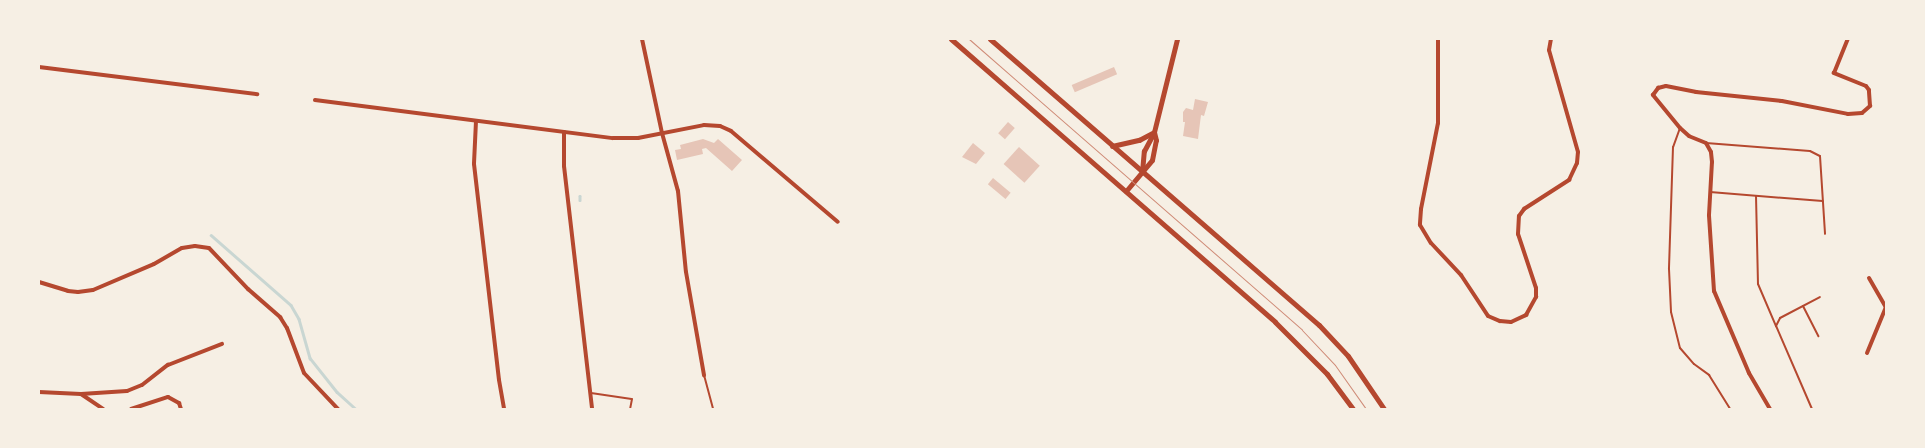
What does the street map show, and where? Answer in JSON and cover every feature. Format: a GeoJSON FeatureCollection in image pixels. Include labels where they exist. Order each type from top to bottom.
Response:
{"type":"FeatureCollection","features":[{"type":"Feature","properties":{"kind":"main road"},"geometry":{"type":"LineString","coordinates":[[951,39],[1308,353],[1353,409]]}},
{"type":"Feature","properties":{"kind":"main road"},"geometry":{"type":"LineString","coordinates":[[990,39],[1329,334],[1366,379],[1384,409]]}},
{"type":"Feature","properties":{"kind":"main road"},"geometry":{"type":"LineString","coordinates":[[1142,172],[1144,151],[1154,132],[1177,39]]}},
{"type":"Feature","properties":{"kind":"main road"},"geometry":{"type":"LineString","coordinates":[[1126,191],[1152,160],[1156,140],[1154,132]]}},
{"type":"Feature","properties":{"kind":"main road"},"geometry":{"type":"LineString","coordinates":[[1112,146],[1138,140],[1154,132]]}},
{"type":"Feature","properties":{"kind":"street"},"geometry":{"type":"LineString","coordinates":[[642,39],[662,133],[678,191],[686,272],[704,375]]}},
{"type":"Feature","properties":{"kind":"street"},"geometry":{"type":"LineString","coordinates":[[1438,39],[1438,123],[1421,209],[1420,226],[1431,244],[1461,275],[1488,316],[1500,321],[1511,322],[1526,315],[1536,297],[1536,288],[1518,234],[1519,216],[1524,209],[1569,180],[1577,162],[1578,152],[1549,50],[1551,39]]}},
{"type":"Feature","properties":{"kind":"street"},"geometry":{"type":"LineString","coordinates":[[1770,409],[1749,373],[1714,291],[1709,215],[1712,162],[1706,143],[1688,136],[1653,95],[1658,88],[1666,86],[1696,92],[1782,101],[1848,114],[1862,113],[1870,106],[1869,90],[1866,86],[1834,73],[1848,39]]}},
{"type":"Feature","properties":{"kind":"street"},"geometry":{"type":"LineString","coordinates":[[39,67],[257,94]]}},
{"type":"Feature","properties":{"kind":"street"},"geometry":{"type":"LineString","coordinates":[[315,100],[628,139],[704,125],[724,127],[838,222]]}},
{"type":"Feature","properties":{"kind":"street"},"geometry":{"type":"LineString","coordinates":[[476,121],[474,164],[504,409]]}},
{"type":"Feature","properties":{"kind":"street"},"geometry":{"type":"LineString","coordinates":[[564,132],[564,166],[592,409]]}},
{"type":"Feature","properties":{"kind":"street"},"geometry":{"type":"LineString","coordinates":[[39,282],[68,291],[93,290],[154,264],[182,248],[195,246],[209,248],[218,255],[248,289],[280,317],[287,328],[304,373],[338,409]]}},
{"type":"Feature","properties":{"kind":"street"},"geometry":{"type":"LineString","coordinates":[[1867,353],[1886,307],[1869,278]]}},
{"type":"Feature","properties":{"kind":"street"},"geometry":{"type":"LineString","coordinates":[[39,392],[80,394],[127,391],[142,385],[168,365],[222,344]]}},
{"type":"Feature","properties":{"kind":"street"},"geometry":{"type":"LineString","coordinates":[[80,394],[103,409]]}},
{"type":"Feature","properties":{"kind":"street"},"geometry":{"type":"LineString","coordinates":[[131,409],[168,397],[179,403],[181,409]]}},
{"type":"Feature","properties":{"kind":"lane"},"geometry":{"type":"LineString","coordinates":[[1680,128],[1673,147],[1669,269],[1671,312],[1680,348],[1694,364],[1709,375],[1730,409]]}},
{"type":"Feature","properties":{"kind":"lane"},"geometry":{"type":"LineString","coordinates":[[1706,143],[1810,151],[1820,156],[1825,234]]}},
{"type":"Feature","properties":{"kind":"lane"},"geometry":{"type":"LineString","coordinates":[[1710,192],[1823,201]]}},
{"type":"Feature","properties":{"kind":"lane"},"geometry":{"type":"LineString","coordinates":[[1756,196],[1758,284],[1812,409]]}},
{"type":"Feature","properties":{"kind":"lane"},"geometry":{"type":"LineString","coordinates":[[1776,326],[1780,318],[1820,297]]}},
{"type":"Feature","properties":{"kind":"lane"},"geometry":{"type":"LineString","coordinates":[[1803,306],[1818,336]]}},
{"type":"Feature","properties":{"kind":"lane"},"geometry":{"type":"LineString","coordinates":[[704,375],[713,409]]}},
{"type":"Feature","properties":{"kind":"lane"},"geometry":{"type":"LineString","coordinates":[[591,393],[632,399],[630,409]]}},
{"type":"Feature","properties":{"kind":"building"},"geometry":{"type":"Polygon","coordinates":[[[1114,67],[1117,74],[1075,92],[1072,85],[1114,67]]]}},
{"type":"Feature","properties":{"kind":"building"},"geometry":{"type":"Polygon","coordinates":[[[1195,99],[1208,102],[1204,116],[1201,115],[1198,139],[1183,136],[1185,122],[1183,122],[1183,112],[1186,108],[1193,110],[1195,99]]]}},
{"type":"Feature","properties":{"kind":"building"},"geometry":{"type":"Polygon","coordinates":[[[1008,122],[1015,128],[1005,139],[998,133],[1008,122]]]}},
{"type":"Feature","properties":{"kind":"building"},"geometry":{"type":"Polygon","coordinates":[[[703,139],[714,143],[718,139],[742,160],[732,171],[706,148],[702,149],[703,154],[677,160],[675,150],[681,149],[680,145],[703,139]]]}},
{"type":"Feature","properties":{"kind":"building"},"geometry":{"type":"Polygon","coordinates":[[[973,143],[985,153],[976,164],[962,157],[973,143]]]}},
{"type":"Feature","properties":{"kind":"building"},"geometry":{"type":"Polygon","coordinates":[[[1019,147],[1040,166],[1024,183],[1004,164],[1019,147]]]}},
{"type":"Feature","properties":{"kind":"building"},"geometry":{"type":"Polygon","coordinates":[[[993,178],[1011,193],[1005,199],[988,184],[993,178]]]}},
{"type":"Feature","properties":{"kind":"waterway"},"geometry":{"type":"LineString","coordinates":[[211,235],[291,305],[299,319],[310,358],[337,392],[356,409]]}},
{"type":"Feature","properties":{"kind":"tram line"},"geometry":{"type":"LineString","coordinates":[[969,39],[1302,330],[1335,365],[1366,409]]}}]}
